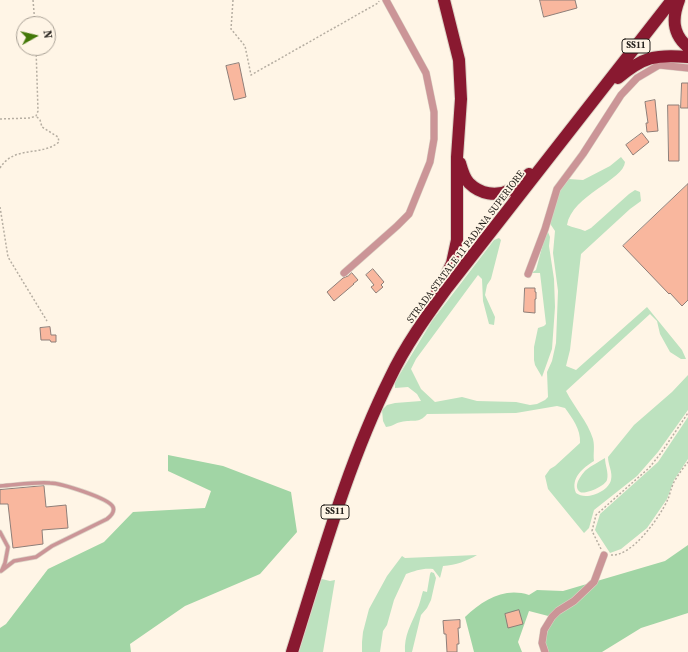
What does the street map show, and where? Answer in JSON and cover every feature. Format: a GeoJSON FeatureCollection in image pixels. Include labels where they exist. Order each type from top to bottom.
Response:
{"type":"FeatureCollection","features":[{"type":"Feature","properties":{"kind":"highway"},"geometry":{"type":"LineString","coordinates":[[390,377],[402,344],[446,276],[452,263],[457,240],[457,157],[461,99],[460,74],[457,53],[444,0]]}},
{"type":"Feature","properties":{"kind":"highway","name":"STRADA STATALE 11 PADANA SUPERIORE"},"geometry":{"type":"LineString","coordinates":[[292,652],[336,510],[376,408],[390,377],[406,348],[428,313],[672,0]]}},
{"type":"Feature","properties":{"kind":"highway"},"geometry":{"type":"LineString","coordinates":[[679,0],[675,13],[674,28],[677,35],[688,47]]}},
{"type":"Feature","properties":{"kind":"highway"},"geometry":{"type":"LineString","coordinates":[[600,93],[638,63],[648,59],[669,55],[688,57]]}},
{"type":"Feature","properties":{"kind":"highway"},"geometry":{"type":"LineString","coordinates":[[457,157],[468,182],[477,189],[487,193],[498,194],[510,190],[521,182],[554,150]]}},
{"type":"Feature","properties":{"kind":"street"},"geometry":{"type":"LineString","coordinates":[[344,273],[398,226],[409,214],[430,162],[434,139],[434,112],[426,73],[386,0]]}},
{"type":"Feature","properties":{"kind":"street"},"geometry":{"type":"LineString","coordinates":[[528,274],[545,229],[557,189],[583,154],[621,95],[637,78],[659,65],[688,68]]}},
{"type":"Feature","properties":{"kind":"street"},"geometry":{"type":"LineString","coordinates":[[545,652],[542,643],[544,630],[552,617],[558,611],[574,601],[594,582],[604,555]]}},
{"type":"Feature","properties":{"kind":"lane"},"geometry":{"type":"LineString","coordinates":[[0,486],[51,483],[81,490],[110,502],[114,510],[112,516],[107,519],[52,546],[36,557],[14,561],[1,572]]}},
{"type":"Feature","properties":{"kind":"lane"},"geometry":{"type":"LineString","coordinates":[[0,532],[8,547],[5,563],[1,572]]}},
{"type":"Feature","properties":{"kind":"path"},"geometry":{"type":"LineString","coordinates":[[33,0],[34,16]]}},
{"type":"Feature","properties":{"kind":"path"},"geometry":{"type":"LineString","coordinates":[[233,0],[231,30],[245,46],[251,75],[378,3],[379,0]]}},
{"type":"Feature","properties":{"kind":"path"},"geometry":{"type":"LineString","coordinates":[[36,56],[39,104],[36,116]]}},
{"type":"Feature","properties":{"kind":"path"},"geometry":{"type":"LineString","coordinates":[[0,119],[30,118],[36,116]]}},
{"type":"Feature","properties":{"kind":"path"},"geometry":{"type":"LineString","coordinates":[[0,168],[11,156],[42,149],[59,142],[58,137],[42,127],[40,120],[36,116]]}},
{"type":"Feature","properties":{"kind":"path"},"geometry":{"type":"LineString","coordinates":[[0,207],[8,257],[47,321]]}},
{"type":"Feature","properties":{"kind":"path"},"geometry":{"type":"LineString","coordinates":[[688,413],[650,468],[596,515],[592,531],[604,555],[616,556],[627,550],[647,532],[668,500],[674,481],[688,462]]}},
{"type":"Feature","properties":{"kind":"green space"},"geometry":{"type":"Polygon","coordinates":[[[621,157],[625,162],[622,169],[578,205],[571,214],[567,225],[585,231],[591,228],[629,194],[635,190],[640,192],[641,201],[630,209],[581,254],[570,350],[566,366],[576,370],[647,307],[682,350],[686,359],[681,359],[670,352],[660,334],[657,321],[650,314],[566,391],[588,427],[594,445],[594,461],[582,470],[576,478],[576,493],[591,496],[606,488],[611,480],[608,457],[634,425],[672,392],[688,375],[688,410],[658,452],[637,476],[594,510],[589,528],[584,533],[548,489],[545,476],[550,469],[580,443],[578,428],[565,408],[557,406],[516,413],[427,414],[418,420],[405,421],[386,427],[383,421],[382,410],[387,405],[395,403],[421,401],[417,394],[408,387],[395,388],[395,382],[432,321],[494,240],[499,238],[501,240],[491,279],[487,285],[485,295],[495,317],[494,325],[489,324],[483,301],[482,279],[478,275],[416,359],[411,369],[421,389],[435,402],[462,397],[477,401],[516,402],[530,405],[537,404],[548,397],[547,372],[552,361],[556,343],[558,291],[553,253],[555,231],[549,222],[559,191],[569,179],[583,180],[610,166],[621,157]]]}},
{"type":"Feature","properties":{"kind":"green space"},"geometry":{"type":"Polygon","coordinates":[[[546,232],[548,232],[550,237],[549,246],[554,279],[555,307],[552,349],[542,377],[535,365],[534,347],[538,328],[546,324],[540,273],[531,273],[536,270],[546,232]]]}},
{"type":"Feature","properties":{"kind":"green space"},"geometry":{"type":"Polygon","coordinates":[[[688,417],[688,459],[674,480],[667,499],[647,528],[621,549],[610,553],[595,530],[600,514],[658,462],[688,417]]]}},
{"type":"Feature","properties":{"kind":"green space"},"geometry":{"type":"Polygon","coordinates":[[[168,455],[223,466],[291,492],[297,532],[260,574],[185,606],[130,644],[131,652],[0,652],[0,628],[6,624],[48,569],[104,542],[133,512],[205,508],[211,491],[168,471],[168,455]]]}},
{"type":"Feature","properties":{"kind":"green space"},"geometry":{"type":"Polygon","coordinates":[[[605,458],[608,475],[607,480],[603,485],[590,491],[583,493],[580,492],[577,487],[577,483],[582,474],[588,468],[605,458]]]}},
{"type":"Feature","properties":{"kind":"green space"},"geometry":{"type":"Polygon","coordinates":[[[688,545],[688,613],[641,628],[602,652],[548,652],[546,648],[546,639],[548,629],[556,618],[529,611],[518,642],[522,652],[474,652],[465,617],[487,600],[503,594],[511,593],[529,595],[537,590],[563,591],[665,561],[688,545]]]}},
{"type":"Feature","properties":{"kind":"green space"},"geometry":{"type":"Polygon","coordinates":[[[477,555],[452,565],[443,566],[440,578],[433,569],[422,569],[406,574],[394,600],[387,625],[383,631],[380,652],[362,652],[363,632],[369,609],[387,576],[402,556],[405,558],[477,555]]]}},
{"type":"Feature","properties":{"kind":"green space"},"geometry":{"type":"Polygon","coordinates":[[[431,572],[434,573],[436,578],[431,600],[421,615],[412,652],[405,652],[408,630],[419,605],[423,591],[427,592],[431,572]]]}},
{"type":"Feature","properties":{"kind":"green space"},"geometry":{"type":"Polygon","coordinates":[[[318,578],[330,581],[335,580],[323,652],[294,652],[318,578]]]}},
{"type":"Feature","properties":{"kind":"building"},"geometry":{"type":"Polygon","coordinates":[[[540,0],[575,0],[577,8],[544,17],[540,0]]]}},
{"type":"Feature","properties":{"kind":"building"},"geometry":{"type":"Polygon","coordinates":[[[239,63],[246,97],[234,100],[226,66],[239,63]]]}},
{"type":"Feature","properties":{"kind":"building"},"geometry":{"type":"Polygon","coordinates":[[[682,83],[688,83],[688,108],[681,108],[682,83]]]}},
{"type":"Feature","properties":{"kind":"building"},"geometry":{"type":"Polygon","coordinates":[[[655,100],[658,131],[647,132],[646,123],[648,123],[645,102],[655,100]]]}},
{"type":"Feature","properties":{"kind":"building"},"geometry":{"type":"Polygon","coordinates":[[[668,105],[679,105],[679,161],[669,161],[668,105]]]}},
{"type":"Feature","properties":{"kind":"building"},"geometry":{"type":"Polygon","coordinates":[[[642,133],[649,142],[633,155],[626,145],[642,133]]]}},
{"type":"Feature","properties":{"kind":"building"},"geometry":{"type":"Polygon","coordinates":[[[688,184],[688,300],[682,306],[623,246],[688,184]]]}},
{"type":"Feature","properties":{"kind":"building"},"geometry":{"type":"Polygon","coordinates":[[[373,269],[384,282],[381,285],[383,287],[376,293],[371,287],[374,285],[366,275],[373,269]]]}},
{"type":"Feature","properties":{"kind":"building"},"geometry":{"type":"Polygon","coordinates":[[[352,273],[358,280],[334,301],[327,292],[343,278],[352,273]]]}},
{"type":"Feature","properties":{"kind":"building"},"geometry":{"type":"Polygon","coordinates":[[[525,288],[535,288],[535,313],[524,312],[525,288]]]}},
{"type":"Feature","properties":{"kind":"building"},"geometry":{"type":"Polygon","coordinates":[[[50,327],[51,335],[56,335],[56,342],[41,340],[40,328],[50,327]]]}},
{"type":"Feature","properties":{"kind":"building"},"geometry":{"type":"Polygon","coordinates":[[[44,486],[46,507],[66,505],[68,528],[42,530],[43,544],[13,548],[8,504],[0,504],[0,490],[44,486]]]}},
{"type":"Feature","properties":{"kind":"building"},"geometry":{"type":"Polygon","coordinates":[[[519,610],[523,624],[508,628],[505,614],[519,610]]]}},
{"type":"Feature","properties":{"kind":"building"},"geometry":{"type":"Polygon","coordinates":[[[460,620],[460,628],[458,628],[459,644],[457,644],[457,652],[447,652],[446,634],[444,634],[443,621],[460,620]]]}}]}
